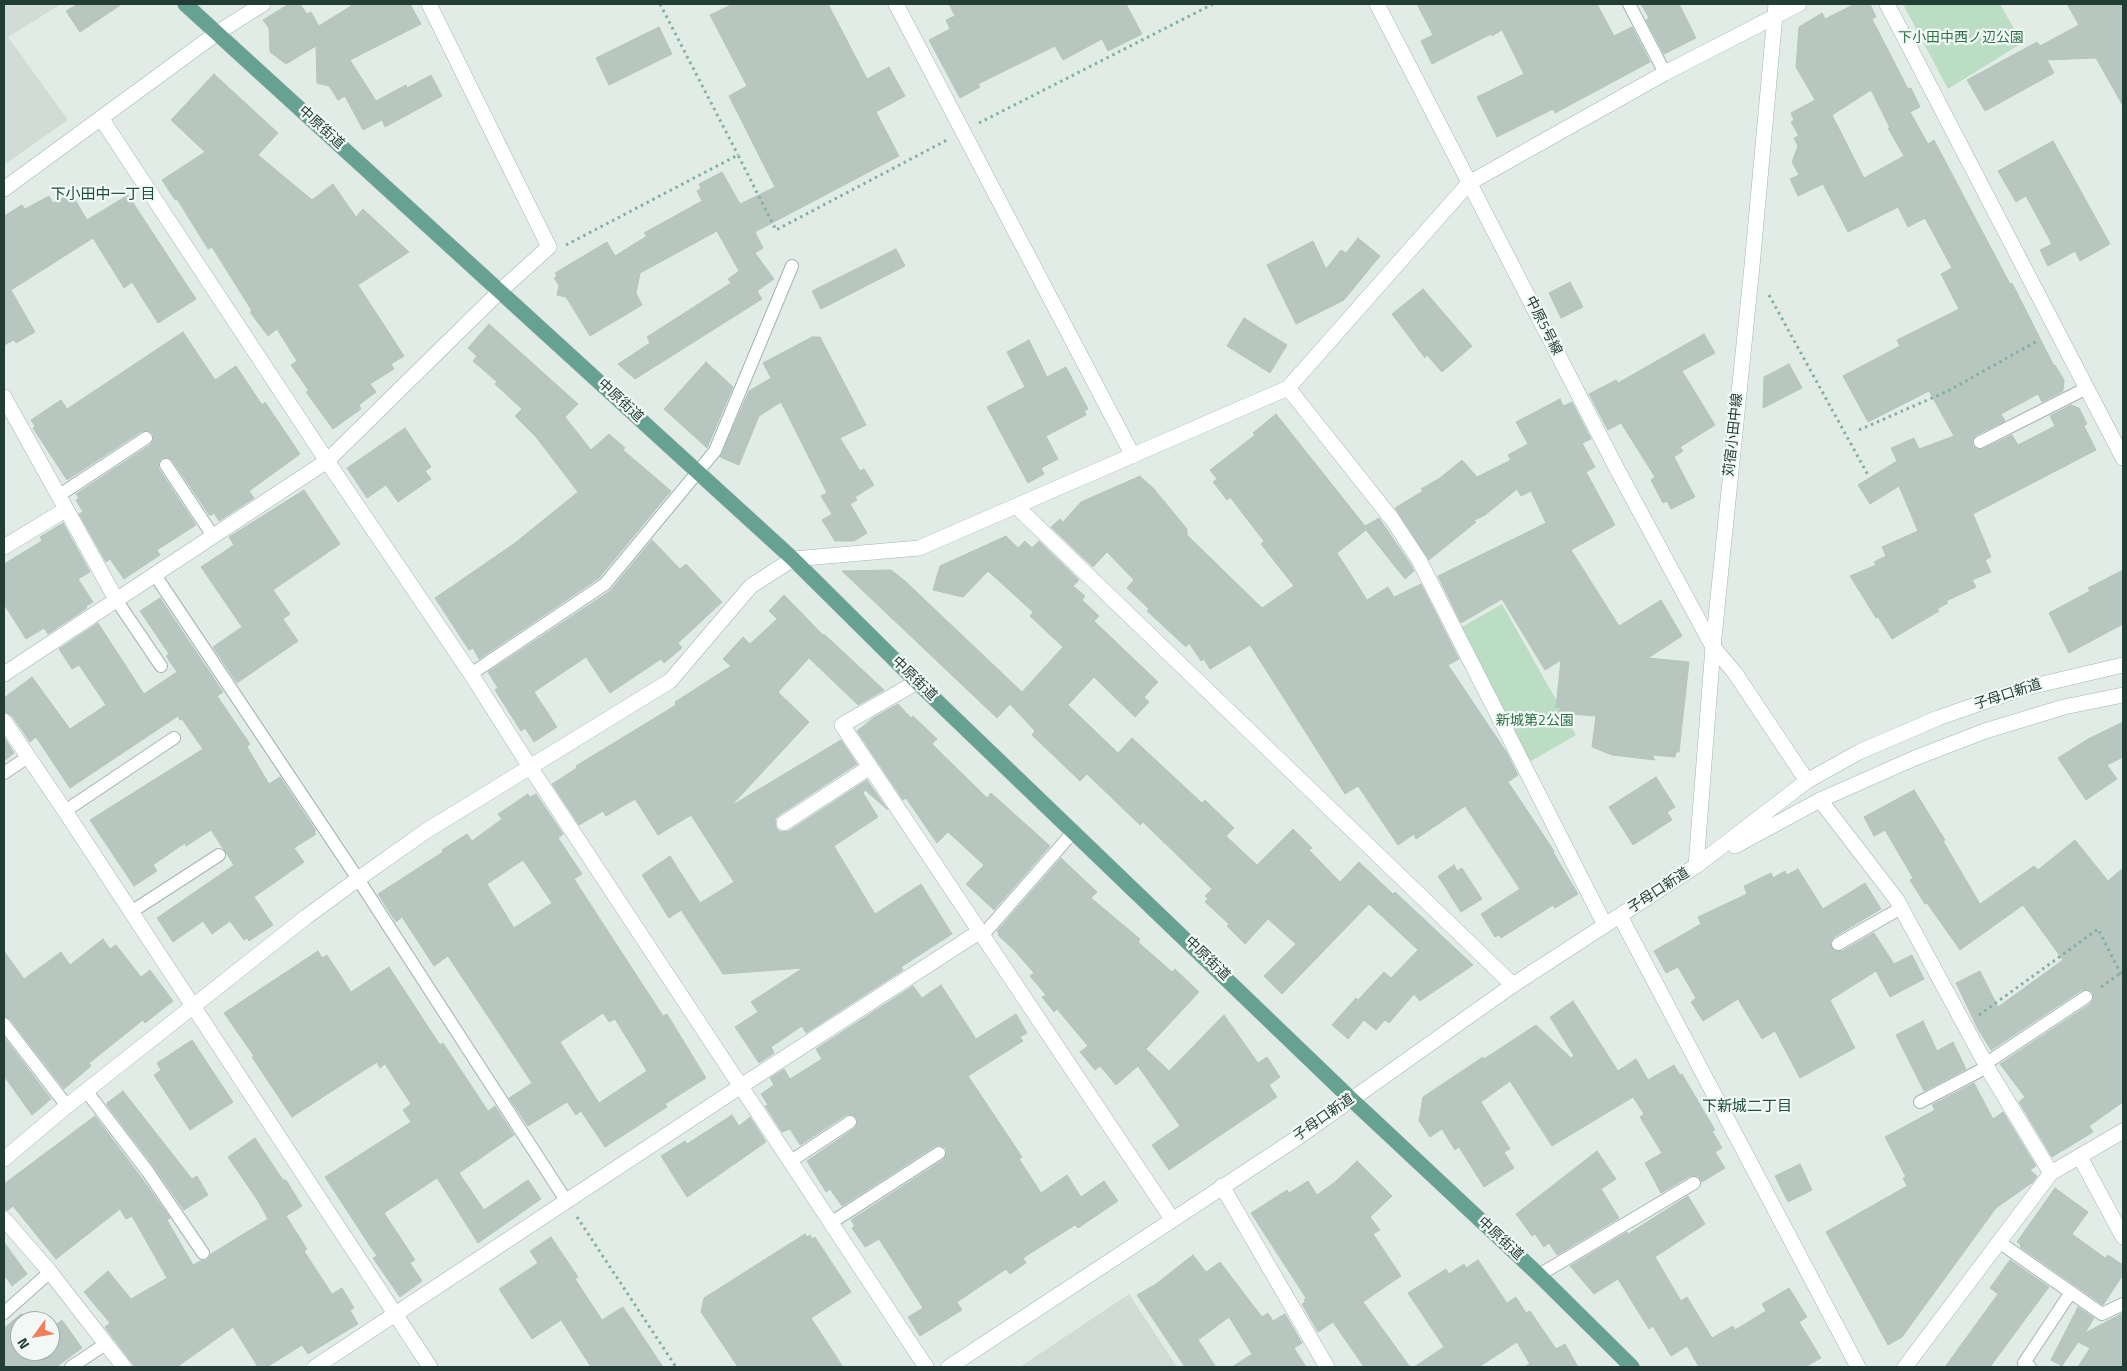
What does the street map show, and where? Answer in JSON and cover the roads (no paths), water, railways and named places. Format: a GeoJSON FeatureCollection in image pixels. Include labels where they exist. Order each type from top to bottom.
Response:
{"type":"FeatureCollection","features":[{"type":"Feature","properties":{"kind":"main road","name":"中原街道"},"geometry":{"type":"LineString","coordinates":[[185,4],[793,558],[917,682],[1351,1099],[1539,1275],[1632,1367]]}},
{"type":"Feature","properties":{"kind":"street"},"geometry":{"type":"LineString","coordinates":[[4,189],[217,33],[263,4]]}},
{"type":"Feature","properties":{"kind":"street"},"geometry":{"type":"LineString","coordinates":[[4,674],[155,576],[327,460],[500,291],[549,247],[429,4]]}},
{"type":"Feature","properties":{"kind":"street"},"geometry":{"type":"LineString","coordinates":[[896,4],[1133,456]]}},
{"type":"Feature","properties":{"kind":"street","name":"中原5号線"},"geometry":{"type":"LineString","coordinates":[[1377,4],[1617,469],[1712,647],[1735,673],[1807,781]]}},
{"type":"Feature","properties":{"kind":"street"},"geometry":{"type":"LineString","coordinates":[[4,1159],[67,1106],[306,916],[426,831],[670,682],[751,586],[793,558],[919,548],[1288,388],[1469,183],[1775,11],[1799,4]]}},
{"type":"Feature","properties":{"kind":"street"},"geometry":{"type":"LineString","coordinates":[[1887,4],[2123,458]]}},
{"type":"Feature","properties":{"kind":"street","name":"苅宿小田中線"},"geometry":{"type":"LineString","coordinates":[[1696,866],[1712,647],[1752,266],[1775,11]]}},
{"type":"Feature","properties":{"kind":"street"},"geometry":{"type":"LineString","coordinates":[[101,118],[471,674],[530,767],[926,1367]]}},
{"type":"Feature","properties":{"kind":"street"},"geometry":{"type":"LineString","coordinates":[[1288,388],[1392,519],[1419,560],[1605,925]]}},
{"type":"Feature","properties":{"kind":"street"},"geometry":{"type":"LineString","coordinates":[[4,398],[117,601]]}},
{"type":"Feature","properties":{"kind":"street"},"geometry":{"type":"LineString","coordinates":[[1017,507],[1513,985]]}},
{"type":"Feature","properties":{"kind":"street"},"geometry":{"type":"LineString","coordinates":[[4,547],[65,510]]}},
{"type":"Feature","properties":{"kind":"street","name":"子母口新道"},"geometry":{"type":"LineString","coordinates":[[950,1367],[1297,1138],[1513,985],[1696,866],[1807,781],[1859,752],[1938,718],[2021,689],[2123,665]]}},
{"type":"Feature","properties":{"kind":"street"},"geometry":{"type":"LineString","coordinates":[[917,682],[842,725],[1172,1219]]}},
{"type":"Feature","properties":{"kind":"street","name":"子母口新道"},"geometry":{"type":"LineString","coordinates":[[1696,866],[1820,800],[1915,758],[1985,731],[2064,707],[2123,695]]}},
{"type":"Feature","properties":{"kind":"street"},"geometry":{"type":"LineString","coordinates":[[4,721],[430,1367]]}},
{"type":"Feature","properties":{"kind":"street"},"geometry":{"type":"LineString","coordinates":[[784,823],[870,767]]}},
{"type":"Feature","properties":{"kind":"street"},"geometry":{"type":"LineString","coordinates":[[1820,800],[1897,900],[1986,1066],[2050,1173]]}},
{"type":"Feature","properties":{"kind":"street"},"geometry":{"type":"LineString","coordinates":[[1620,916],[1858,1367]]}},
{"type":"Feature","properties":{"kind":"street"},"geometry":{"type":"LineString","coordinates":[[314,1367],[741,1086],[981,934]]}},
{"type":"Feature","properties":{"kind":"street"},"geometry":{"type":"LineString","coordinates":[[1905,1367],[2050,1173],[2123,1131]]}},
{"type":"Feature","properties":{"kind":"street"},"geometry":{"type":"LineString","coordinates":[[2080,1157],[2123,1237]]}},
{"type":"Feature","properties":{"kind":"street"},"geometry":{"type":"LineString","coordinates":[[1222,1186],[1328,1367]]}},
{"type":"Feature","properties":{"kind":"street"},"geometry":{"type":"LineString","coordinates":[[4,1219],[50,1272],[124,1367]]}},
{"type":"Feature","properties":{"kind":"lane"},"geometry":{"type":"LineString","coordinates":[[1629,4],[1665,73]]}},
{"type":"Feature","properties":{"kind":"lane"},"geometry":{"type":"LineString","coordinates":[[471,674],[605,584],[715,451],[792,266]]}},
{"type":"Feature","properties":{"kind":"lane"},"geometry":{"type":"LineString","coordinates":[[1980,442],[2087,388]]}},
{"type":"Feature","properties":{"kind":"lane"},"geometry":{"type":"LineString","coordinates":[[58,496],[146,438]]}},
{"type":"Feature","properties":{"kind":"lane"},"geometry":{"type":"LineString","coordinates":[[166,464],[213,536]]}},
{"type":"Feature","properties":{"kind":"lane"},"geometry":{"type":"LineString","coordinates":[[155,576],[358,879],[567,1202]]}},
{"type":"Feature","properties":{"kind":"lane"},"geometry":{"type":"LineString","coordinates":[[117,601],[161,666]]}},
{"type":"Feature","properties":{"kind":"lane"},"geometry":{"type":"LineString","coordinates":[[65,811],[174,738]]}},
{"type":"Feature","properties":{"kind":"lane"},"geometry":{"type":"LineString","coordinates":[[4,773],[28,757]]}},
{"type":"Feature","properties":{"kind":"lane"},"geometry":{"type":"LineString","coordinates":[[981,934],[1074,831]]}},
{"type":"Feature","properties":{"kind":"lane"},"geometry":{"type":"LineString","coordinates":[[131,912],[219,856]]}},
{"type":"Feature","properties":{"kind":"lane"},"geometry":{"type":"LineString","coordinates":[[1838,944],[1901,908]]}},
{"type":"Feature","properties":{"kind":"lane"},"geometry":{"type":"LineString","coordinates":[[1920,1102],[1986,1066],[2086,997]]}},
{"type":"Feature","properties":{"kind":"lane"},"geometry":{"type":"LineString","coordinates":[[4,1024],[67,1106]]}},
{"type":"Feature","properties":{"kind":"lane"},"geometry":{"type":"LineString","coordinates":[[86,1092],[148,1172],[203,1253]]}},
{"type":"Feature","properties":{"kind":"lane"},"geometry":{"type":"LineString","coordinates":[[791,1161],[850,1122]]}},
{"type":"Feature","properties":{"kind":"lane"},"geometry":{"type":"LineString","coordinates":[[832,1222],[939,1153]]}},
{"type":"Feature","properties":{"kind":"lane"},"geometry":{"type":"LineString","coordinates":[[1539,1275],[1694,1182]]}},
{"type":"Feature","properties":{"kind":"lane"},"geometry":{"type":"LineString","coordinates":[[1999,1242],[2102,1314],[2123,1304]]}},
{"type":"Feature","properties":{"kind":"lane"},"geometry":{"type":"LineString","coordinates":[[4,1313],[50,1272]]}},
{"type":"Feature","properties":{"kind":"lane"},"geometry":{"type":"LineString","coordinates":[[2030,1367],[2024,1363],[2071,1292]]}},
{"type":"Feature","properties":{"kind":"lane"},"geometry":{"type":"LineString","coordinates":[[71,1367],[107,1343]]}},
{"type":"Feature","properties":{"kind":"district","name":"下小田中一丁目"},"geometry":{"type":"Point","coordinates":[103,195]}},
{"type":"Feature","properties":{"kind":"district","name":"下新城二丁目"},"geometry":{"type":"Point","coordinates":[1747,1107]}},
{"type":"Feature","properties":{"kind":"park label","name":"下小田中西ノ辺公園"},"geometry":{"type":"Point","coordinates":[1961,39]}},
{"type":"Feature","properties":{"kind":"park label","name":"新城第2公園"},"geometry":{"type":"Point","coordinates":[1535,722]}}]}
